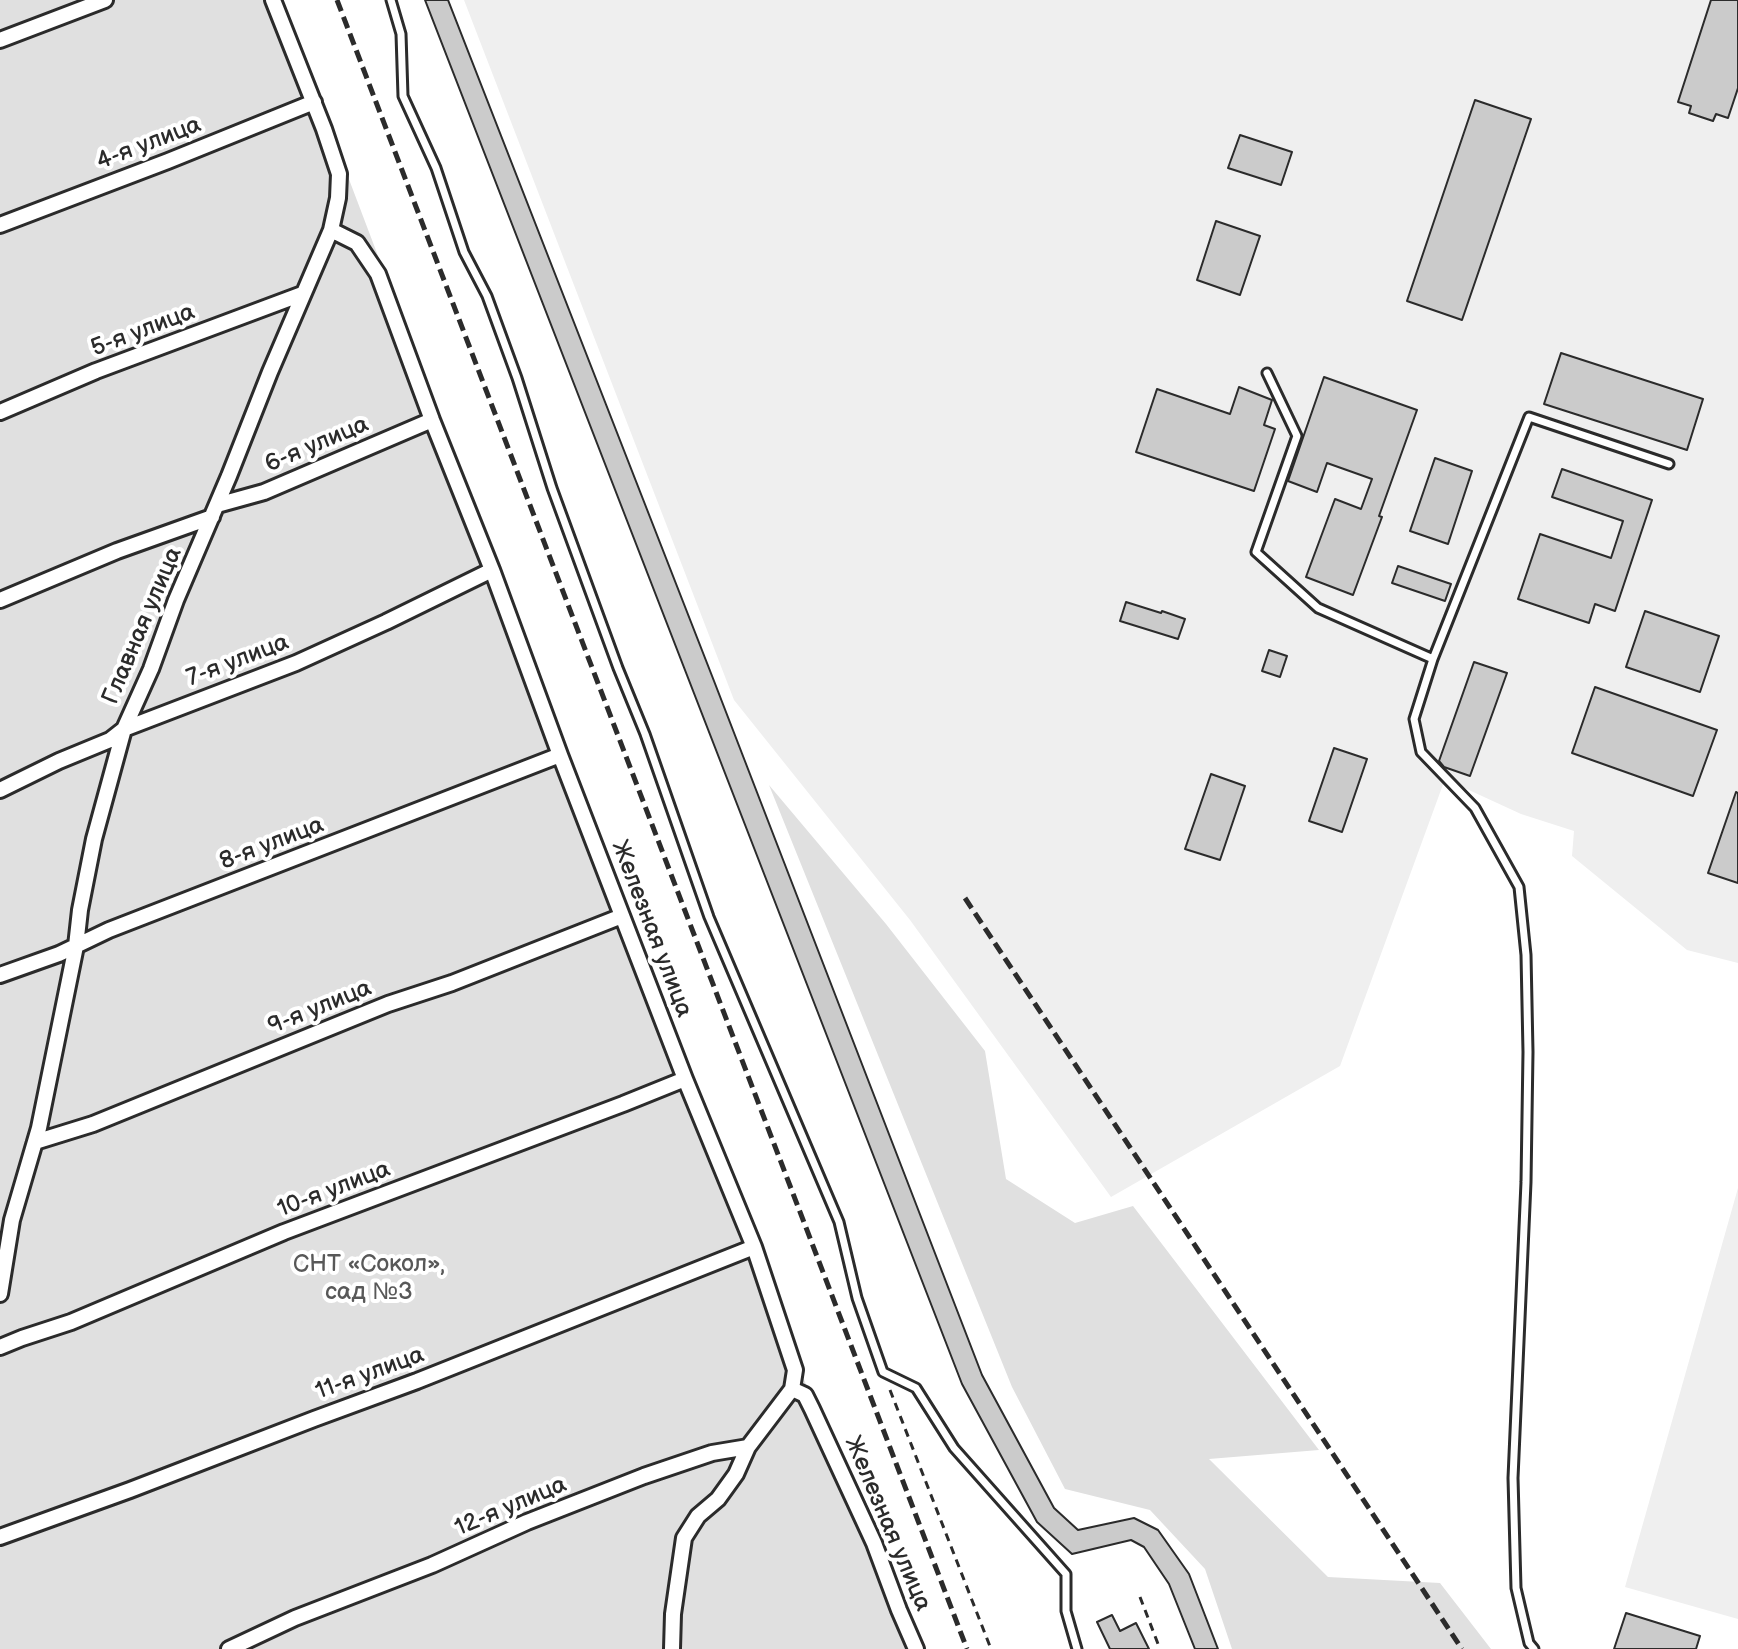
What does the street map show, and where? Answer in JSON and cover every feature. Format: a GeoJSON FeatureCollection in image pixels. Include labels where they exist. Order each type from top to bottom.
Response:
{"type":"FeatureCollection","features":[{"type":"Feature","properties":{"kind":"street"},"geometry":{"type":"LineString","coordinates":[[0,40],[105,0]]}},
{"type":"Feature","properties":{"kind":"street","name":"Главная улица"},"geometry":{"type":"LineString","coordinates":[[0,1294],[12,1220],[35,1142],[76,946],[94,839],[124,729],[331,230],[338,198],[339,174],[273,0]]}},
{"type":"Feature","properties":{"kind":"street","name":"4-я улица"},"geometry":{"type":"LineString","coordinates":[[0,225],[314,102]]}},
{"type":"Feature","properties":{"kind":"street","name":"Железная улица"},"geometry":{"type":"LineString","coordinates":[[331,230],[357,243],[378,274],[622,916],[754,1247],[795,1370],[792,1389],[805,1395],[819,1422],[874,1543],[916,1649]]}},
{"type":"Feature","properties":{"kind":"street","name":"5-я улица"},"geometry":{"type":"LineString","coordinates":[[0,412],[96,371],[302,294]]}},
{"type":"Feature","properties":{"kind":"street","name":"6-я улица"},"geometry":{"type":"LineString","coordinates":[[0,600],[432,420]]}},
{"type":"Feature","properties":{"kind":"street","name":"7-я улица"},"geometry":{"type":"LineString","coordinates":[[0,790],[110,740],[124,729],[296,663],[492,570]]}},
{"type":"Feature","properties":{"kind":"street","name":"8-я улица"},"geometry":{"type":"LineString","coordinates":[[0,975],[560,755]]}},
{"type":"Feature","properties":{"kind":"street","name":"9-я улица"},"geometry":{"type":"LineString","coordinates":[[35,1142],[93,1124],[388,1004],[452,983],[622,916]]}},
{"type":"Feature","properties":{"kind":"street","name":"10-я улица"},"geometry":{"type":"LineString","coordinates":[[0,1347],[71,1322],[284,1232],[685,1079]]}},
{"type":"Feature","properties":{"kind":"street","name":"11-я улица"},"geometry":{"type":"LineString","coordinates":[[0,1537],[417,1381],[754,1247]]}},
{"type":"Feature","properties":{"kind":"street"},"geometry":{"type":"LineString","coordinates":[[672,1649],[673,1614],[684,1538],[698,1516],[718,1499],[736,1474],[748,1447],[792,1389]]}},
{"type":"Feature","properties":{"kind":"street","name":"12-я улица"},"geometry":{"type":"LineString","coordinates":[[229,1649],[295,1618],[432,1565],[527,1522],[644,1476],[712,1453],[748,1447]]}},
{"type":"Feature","properties":{"kind":"lane"},"geometry":{"type":"LineString","coordinates":[[391,0],[401,34],[403,96],[436,168],[464,252],[487,296],[552,488],[645,734],[709,917],[839,1222],[857,1298],[883,1372],[916,1388],[954,1448],[1066,1574],[1066,1611],[1077,1649]]}},
{"type":"Feature","properties":{"kind":"lane"},"geometry":{"type":"LineString","coordinates":[[1267,373],[1297,436],[1256,552],[1318,608],[1433,659]]}},
{"type":"Feature","properties":{"kind":"lane"},"geometry":{"type":"LineString","coordinates":[[1534,1649],[1529,1643],[1516,1588],[1513,1478],[1526,1182],[1528,1052],[1526,955],[1519,887],[1475,808],[1421,752],[1414,719],[1433,659],[1529,417],[1669,464]]}},
{"type":"Feature","properties":{"kind":"path"},"geometry":{"type":"LineString","coordinates":[[883,1372],[991,1649]]}},
{"type":"Feature","properties":{"kind":"path"},"geometry":{"type":"LineString","coordinates":[[1140,1597],[1160,1649]]}},
{"type":"Feature","properties":{"kind":"shaded area"},"geometry":{"type":"Polygon","coordinates":[[[464,0],[1738,0],[1738,963],[1687,950],[1572,856],[1574,831],[1521,814],[1445,779],[1340,1066],[1111,1197],[910,920],[734,700],[464,0]]]}},
{"type":"Feature","properties":{"kind":"shaded area"},"geometry":{"type":"Polygon","coordinates":[[[1738,1188],[1738,1619],[1625,1587],[1738,1188]]]}},
{"type":"Feature","properties":{"kind":"green space","name":"СНТ «Сокол», сад №3"},"geometry":{"type":"Polygon","coordinates":[[[0,0],[281,0],[879,1577],[912,1649],[0,1649],[0,0]]]}},
{"type":"Feature","properties":{"kind":"green space"},"geometry":{"type":"Polygon","coordinates":[[[769,785],[886,924],[985,1051],[1006,1179],[1075,1223],[1133,1206],[1319,1450],[1209,1459],[1328,1577],[1440,1583],[1491,1649],[1232,1649],[1205,1569],[1150,1510],[1065,1489],[1012,1387],[769,785]]]}},
{"type":"Feature","properties":{"kind":"building"},"geometry":{"type":"Polygon","coordinates":[[[425,0],[448,0],[982,1375],[1054,1508],[1078,1530],[1134,1518],[1158,1530],[1189,1574],[1218,1649],[1195,1649],[1169,1584],[1144,1547],[1131,1540],[1072,1554],[1037,1522],[962,1384],[425,0]]]}},
{"type":"Feature","properties":{"kind":"building"},"geometry":{"type":"Polygon","coordinates":[[[1711,0],[1738,0],[1738,88],[1728,118],[1716,114],[1713,121],[1689,113],[1691,106],[1678,102],[1711,0]]]}},
{"type":"Feature","properties":{"kind":"building"},"geometry":{"type":"Polygon","coordinates":[[[1475,100],[1531,119],[1462,320],[1407,301],[1475,100]]]}},
{"type":"Feature","properties":{"kind":"building"},"geometry":{"type":"Polygon","coordinates":[[[1240,135],[1292,152],[1281,185],[1228,168],[1240,135]]]}},
{"type":"Feature","properties":{"kind":"building"},"geometry":{"type":"Polygon","coordinates":[[[1216,221],[1260,236],[1240,295],[1197,280],[1216,221]]]}},
{"type":"Feature","properties":{"kind":"building"},"geometry":{"type":"Polygon","coordinates":[[[1561,353],[1703,399],[1687,450],[1544,404],[1561,353]]]}},
{"type":"Feature","properties":{"kind":"building"},"geometry":{"type":"Polygon","coordinates":[[[1324,377],[1417,410],[1353,595],[1306,577],[1335,499],[1361,509],[1372,479],[1327,463],[1317,492],[1288,481],[1324,377]]]}},
{"type":"Feature","properties":{"kind":"building"},"geometry":{"type":"Polygon","coordinates":[[[1239,387],[1272,400],[1264,425],[1275,429],[1254,491],[1136,452],[1157,389],[1230,414],[1239,387]]]}},
{"type":"Feature","properties":{"kind":"building"},"geometry":{"type":"Polygon","coordinates":[[[1435,458],[1472,471],[1448,544],[1410,531],[1435,458]]]}},
{"type":"Feature","properties":{"kind":"building"},"geometry":{"type":"Polygon","coordinates":[[[1562,469],[1652,500],[1615,611],[1595,604],[1589,623],[1518,599],[1540,534],[1611,558],[1623,521],[1552,497],[1562,469]]]}},
{"type":"Feature","properties":{"kind":"building"},"geometry":{"type":"Polygon","coordinates":[[[1398,566],[1451,584],[1445,601],[1392,583],[1398,566]]]}},
{"type":"Feature","properties":{"kind":"building"},"geometry":{"type":"Polygon","coordinates":[[[1126,602],[1185,619],[1178,639],[1120,621],[1126,602]]]}},
{"type":"Feature","properties":{"kind":"building"},"geometry":{"type":"Polygon","coordinates":[[[1645,611],[1719,636],[1700,692],[1626,667],[1645,611]]]}},
{"type":"Feature","properties":{"kind":"building"},"geometry":{"type":"Polygon","coordinates":[[[1269,650],[1287,656],[1280,677],[1262,671],[1269,650]]]}},
{"type":"Feature","properties":{"kind":"building"},"geometry":{"type":"Polygon","coordinates":[[[1474,662],[1507,673],[1470,776],[1444,767],[1439,761],[1474,662]]]}},
{"type":"Feature","properties":{"kind":"building"},"geometry":{"type":"Polygon","coordinates":[[[1595,687],[1717,730],[1693,796],[1572,753],[1595,687]]]}},
{"type":"Feature","properties":{"kind":"building"},"geometry":{"type":"Polygon","coordinates":[[[1334,748],[1367,759],[1342,832],[1309,821],[1334,748]]]}},
{"type":"Feature","properties":{"kind":"building"},"geometry":{"type":"Polygon","coordinates":[[[1211,774],[1245,786],[1220,860],[1185,849],[1211,774]]]}},
{"type":"Feature","properties":{"kind":"building"},"geometry":{"type":"Polygon","coordinates":[[[1738,793],[1738,883],[1708,873],[1738,793]]]}},
{"type":"Feature","properties":{"kind":"building"},"geometry":{"type":"Polygon","coordinates":[[[1626,1613],[1700,1636],[1696,1649],[1614,1649],[1626,1613]]]}},
{"type":"Feature","properties":{"kind":"building"},"geometry":{"type":"Polygon","coordinates":[[[1112,1615],[1120,1631],[1136,1623],[1149,1649],[1110,1649],[1097,1622],[1112,1615]]]}},
{"type":"Feature","properties":{"kind":"railway"},"geometry":{"type":"LineString","coordinates":[[337,0],[967,1649]]}},
{"type":"Feature","properties":{"kind":"railway"},"geometry":{"type":"LineString","coordinates":[[965,898],[1462,1649]]}}]}
